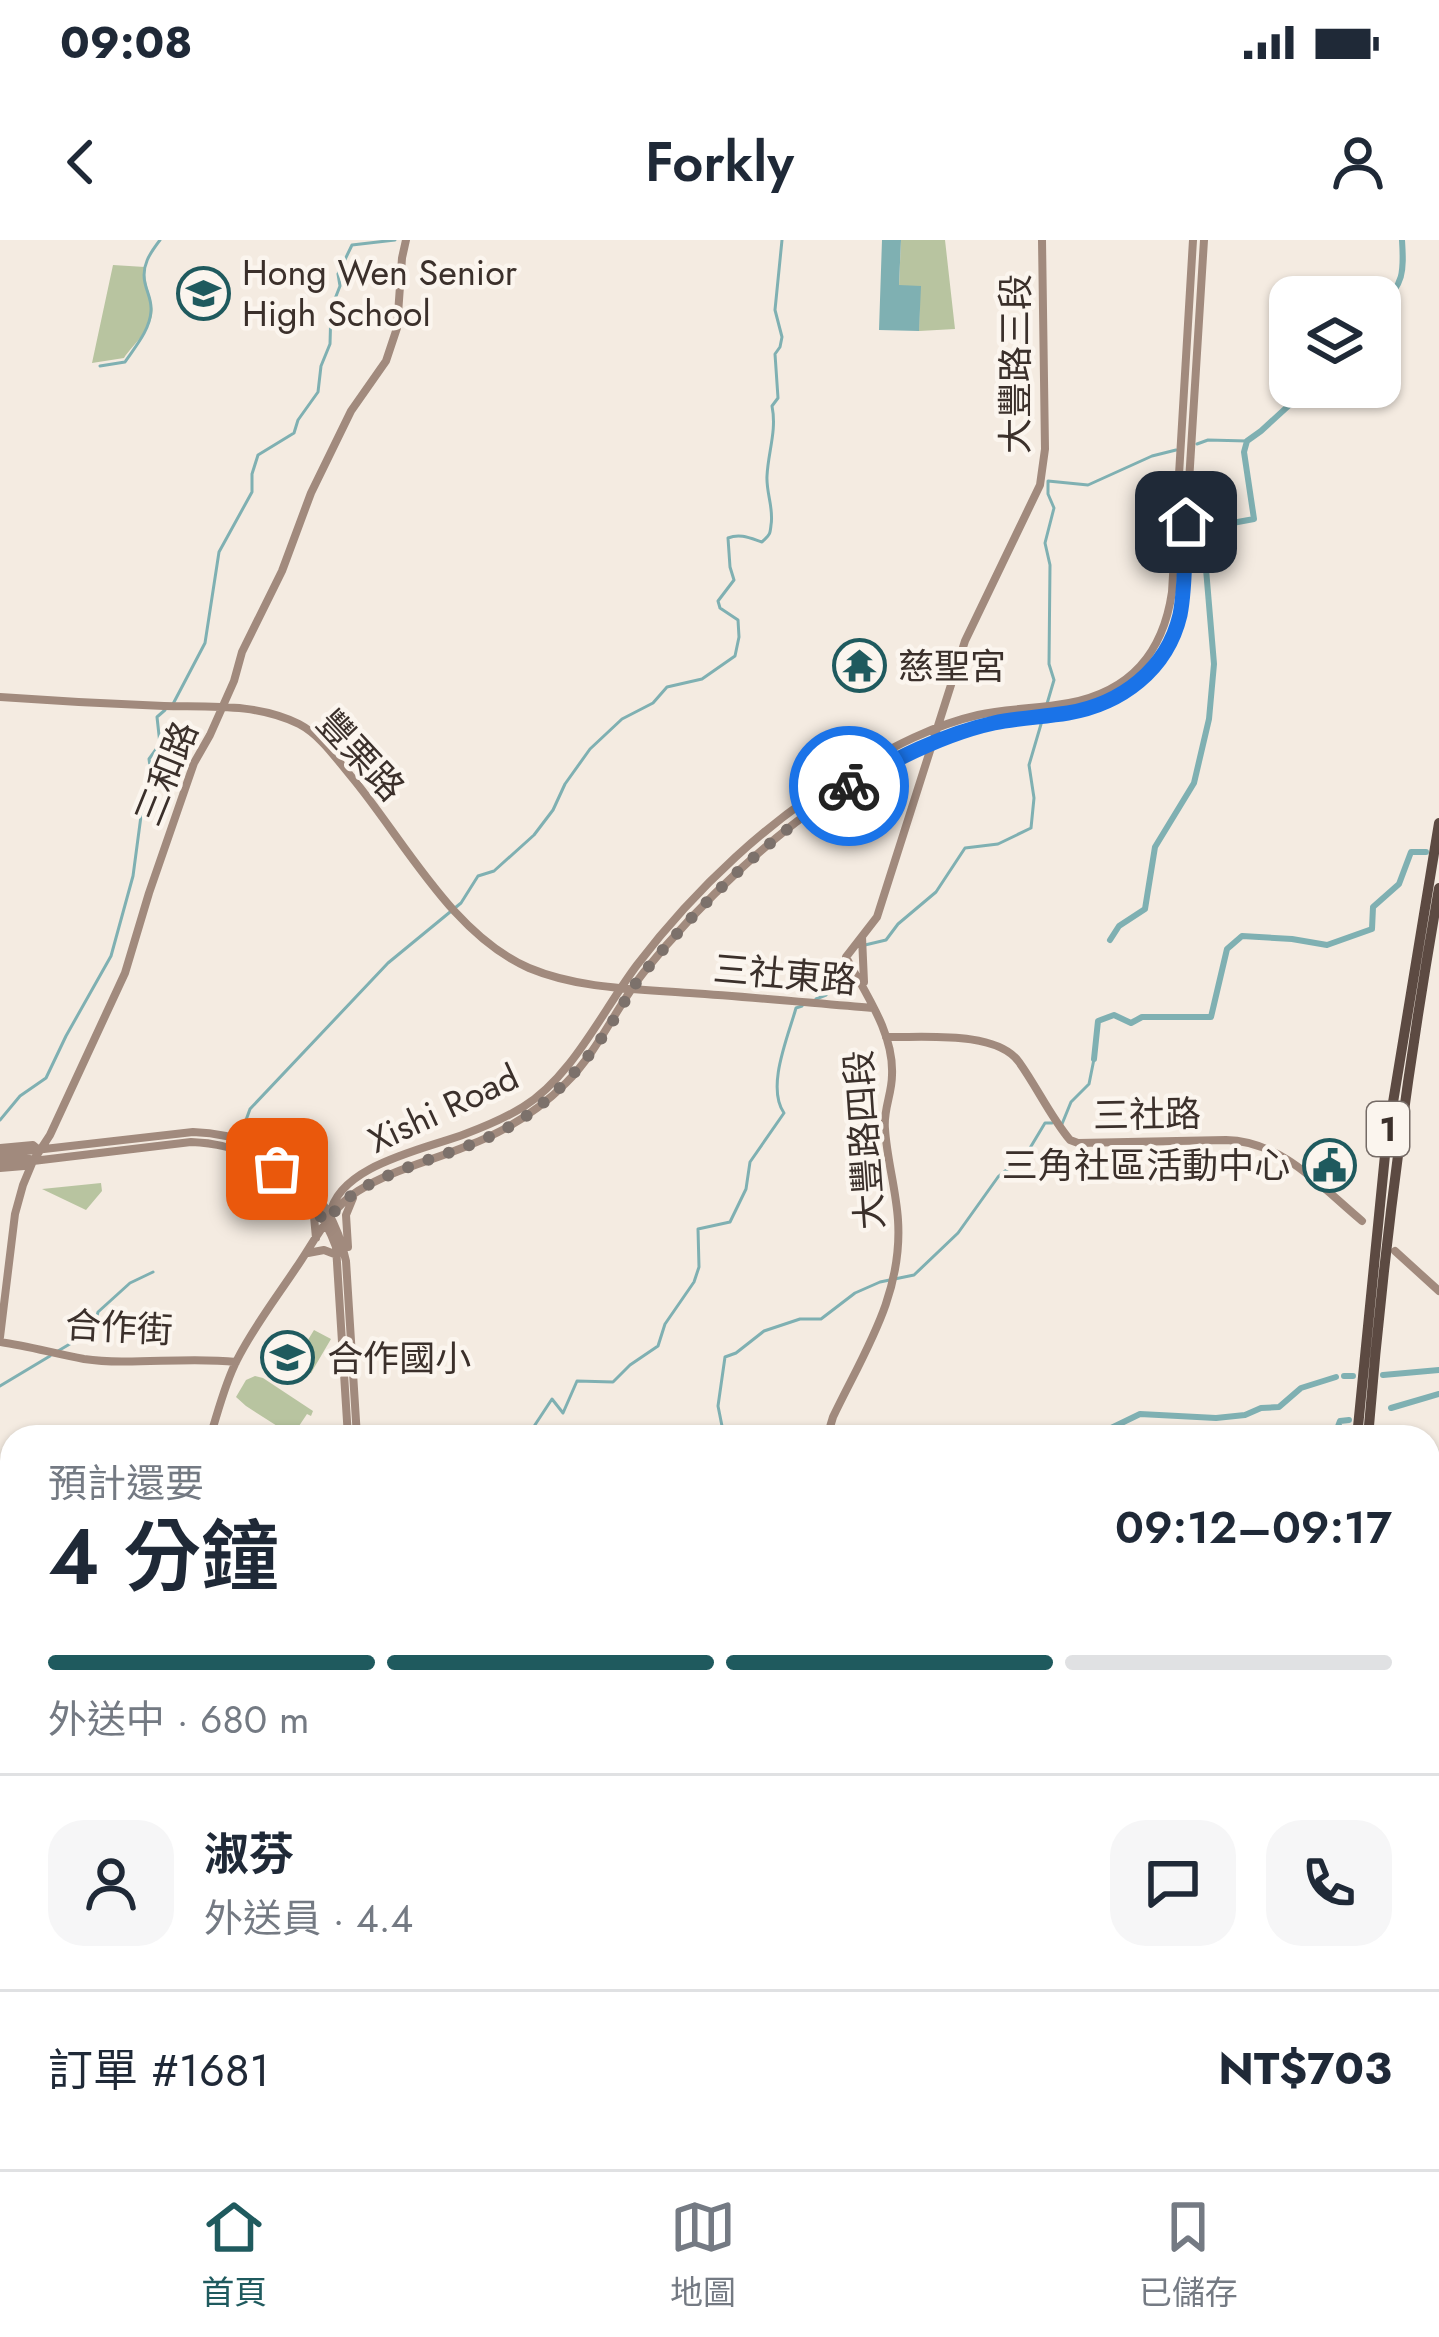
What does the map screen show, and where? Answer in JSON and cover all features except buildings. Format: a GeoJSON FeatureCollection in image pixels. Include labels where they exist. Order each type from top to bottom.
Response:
{"type":"FeatureCollection","features":[{"type":"Feature","properties":{"kind":"highway","name":"1"},"geometry":{"type":"LineString","coordinates":[[1358,1425],[1386,1145],[1439,823]]}},
{"type":"Feature","properties":{"kind":"highway","name":"1"},"geometry":{"type":"LineString","coordinates":[[1369,1425],[1404,1106],[1439,888]]}},
{"type":"Feature","properties":{"kind":"street","name":"三和路"},"geometry":{"type":"LineString","coordinates":[[0,1339],[15,1214],[33,1161],[125,973],[194,763],[224,705],[311,493],[351,411],[386,361],[400,308],[406,240]]}},
{"type":"Feature","properties":{"kind":"street","name":"大豐路三段"},"geometry":{"type":"LineString","coordinates":[[939,726],[965,641],[1040,485],[1042,240]]}},
{"type":"Feature","properties":{"kind":"street"},"geometry":{"type":"LineString","coordinates":[[1189,419],[1193,240]]}},
{"type":"Feature","properties":{"kind":"street"},"geometry":{"type":"LineString","coordinates":[[1045,711],[1112,687],[1135,672],[1157,646],[1167,620],[1204,240]]}},
{"type":"Feature","properties":{"kind":"street","name":"豐栗路"},"geometry":{"type":"LineString","coordinates":[[0,697],[224,705],[279,716],[311,731],[370,799],[439,892],[489,942],[526,967],[564,980],[620,987]]}},
{"type":"Feature","properties":{"kind":"street","name":"Xishi Road"},"geometry":{"type":"LineString","coordinates":[[214,1425],[236,1362],[340,1193],[388,1161],[462,1136],[525,1106],[572,1057],[658,938],[710,882],[780,820],[849,772],[939,726],[1007,709],[1045,711]]}},
{"type":"Feature","properties":{"kind":"street","name":"Xishi Road"},"geometry":{"type":"LineString","coordinates":[[327,1220],[358,1190],[494,1135],[541,1105],[594,1049],[632,989],[714,895],[798,822],[851,784],[934,743],[1045,711]]}},
{"type":"Feature","properties":{"kind":"street"},"geometry":{"type":"LineString","coordinates":[[861,935],[878,917],[939,726]]}},
{"type":"Feature","properties":{"kind":"street","name":"大豐路四段"},"geometry":{"type":"LineString","coordinates":[[861,935],[864,986]]}},
{"type":"Feature","properties":{"kind":"street","name":"大豐路四段"},"geometry":{"type":"LineString","coordinates":[[831,1425],[892,1294],[898,1247],[899,1222],[885,1129],[892,1072],[886,1037],[846,957],[861,935]]}},
{"type":"Feature","properties":{"kind":"street","name":"三社東路"},"geometry":{"type":"LineString","coordinates":[[620,987],[872,1008]]}},
{"type":"Feature","properties":{"kind":"street","name":"三社路"},"geometry":{"type":"LineString","coordinates":[[886,1037],[980,1040],[999,1045],[1018,1060],[1070,1140],[1250,1143],[1285,1157],[1362,1221]]}},
{"type":"Feature","properties":{"kind":"street"},"geometry":{"type":"LineString","coordinates":[[0,1157],[33,1145],[40,1150],[214,1133],[259,1146],[288,1166],[339,1231],[357,1425]]}},
{"type":"Feature","properties":{"kind":"street"},"geometry":{"type":"LineString","coordinates":[[0,1157],[24,1166],[145,1146],[212,1143],[263,1160],[315,1199]]}},
{"type":"Feature","properties":{"kind":"street"},"geometry":{"type":"LineString","coordinates":[[348,1425],[342,1258],[346,1215],[358,1190]]}},
{"type":"Feature","properties":{"kind":"street"},"geometry":{"type":"LineString","coordinates":[[315,1199],[340,1193]]}},
{"type":"Feature","properties":{"kind":"street"},"geometry":{"type":"LineString","coordinates":[[315,1199],[316,1238]]}},
{"type":"Feature","properties":{"kind":"street"},"geometry":{"type":"LineString","coordinates":[[307,1253],[324,1250],[342,1258]]}},
{"type":"Feature","properties":{"kind":"street"},"geometry":{"type":"LineString","coordinates":[[1395,1251],[1439,1291]]}},
{"type":"Feature","properties":{"kind":"street","name":"合作街"},"geometry":{"type":"LineString","coordinates":[[0,1339],[86,1359],[236,1362]]}},
{"type":"Feature","properties":{"kind":"green space"},"geometry":{"type":"Polygon","coordinates":[[[901,240],[945,240],[955,329],[919,331],[920,286],[899,286],[901,240]]]}},
{"type":"Feature","properties":{"kind":"green space"},"geometry":{"type":"Polygon","coordinates":[[[113,265],[145,267],[152,313],[148,327],[124,358],[92,363],[113,265]]]}},
{"type":"Feature","properties":{"kind":"green space"},"geometry":{"type":"Polygon","coordinates":[[[101,1183],[102,1191],[86,1210],[42,1189],[101,1183]]]}},
{"type":"Feature","properties":{"kind":"green space"},"geometry":{"type":"Polygon","coordinates":[[[314,1330],[331,1339],[311,1373],[294,1363],[314,1330]]]}},
{"type":"Feature","properties":{"kind":"green space"},"geometry":{"type":"Polygon","coordinates":[[[263,1378],[313,1411],[311,1416],[307,1414],[300,1425],[276,1425],[236,1397],[246,1380],[263,1378]]]}},
{"type":"Feature","properties":{"kind":"water"},"geometry":{"type":"Polygon","coordinates":[[[882,240],[901,240],[899,285],[921,286],[919,331],[879,330],[882,240]]]}},
{"type":"Feature","properties":{"kind":"waterway"},"geometry":{"type":"LineString","coordinates":[[100,366],[125,362],[145,332],[151,307],[144,271],[160,240]]}},
{"type":"Feature","properties":{"kind":"waterway"},"geometry":{"type":"LineString","coordinates":[[173,704],[205,643],[219,552],[252,492],[258,455],[294,433],[318,392],[330,344],[331,309],[340,286],[338,274],[352,245],[395,240]]}},
{"type":"Feature","properties":{"kind":"waterway"},"geometry":{"type":"LineString","coordinates":[[242,1131],[250,1109],[388,963],[461,903],[478,876],[494,871],[534,835],[590,749],[622,719],[653,703],[667,687],[702,679],[735,656],[738,620],[720,608],[718,601],[734,580],[728,538],[762,542],[770,531],[767,476],[772,406],[778,398],[775,354],[782,337],[775,310],[782,240]]}},
{"type":"Feature","properties":{"kind":"waterway"},"geometry":{"type":"LineString","coordinates":[[1401,277],[1402,240]]}},
{"type":"Feature","properties":{"kind":"waterway"},"geometry":{"type":"LineString","coordinates":[[1110,940],[1119,926],[1145,909],[1155,847],[1194,783],[1209,719],[1214,664],[1205,557],[1216,530],[1254,519],[1244,452],[1247,441],[1286,408]]}},
{"type":"Feature","properties":{"kind":"waterway"},"geometry":{"type":"LineString","coordinates":[[1197,444],[1247,441]]}},
{"type":"Feature","properties":{"kind":"waterway"},"geometry":{"type":"LineString","coordinates":[[865,945],[886,940],[936,892],[965,848],[998,844],[1031,828],[1034,798],[1029,765],[1054,680],[1049,664],[1050,565],[1045,543],[1054,508],[1048,481],[1088,485],[1176,450]]}},
{"type":"Feature","properties":{"kind":"waterway"},"geometry":{"type":"LineString","coordinates":[[0,1120],[20,1096],[46,1078],[111,956],[152,780],[149,759],[160,744],[157,717],[165,710]]}},
{"type":"Feature","properties":{"kind":"waterway"},"geometry":{"type":"LineString","coordinates":[[1094,1059],[1098,1021],[1114,1015],[1131,1023],[1142,1017],[1211,1017],[1227,949],[1242,936],[1327,945],[1372,929],[1373,907],[1399,884],[1411,852],[1426,852]]}},
{"type":"Feature","properties":{"kind":"waterway"},"geometry":{"type":"LineString","coordinates":[[816,999],[826,995],[844,960]]}},
{"type":"Feature","properties":{"kind":"waterway"},"geometry":{"type":"LineString","coordinates":[[535,1425],[552,1399],[563,1413],[577,1381],[613,1382],[658,1346],[665,1324],[694,1282],[699,1267],[698,1229],[730,1222],[746,1189],[750,1162],[784,1113],[778,1076],[796,1008],[802,1006]]}},
{"type":"Feature","properties":{"kind":"waterway"},"geometry":{"type":"LineString","coordinates":[[1062,1124],[1071,1102],[1089,1084],[1094,1059]]}},
{"type":"Feature","properties":{"kind":"waterway"},"geometry":{"type":"LineString","coordinates":[[722,1425],[718,1406],[725,1357],[764,1331],[800,1319],[821,1319],[855,1293],[914,1275],[958,1233],[998,1177],[1027,1153],[1045,1123],[1052,1123]]}},
{"type":"Feature","properties":{"kind":"waterway"},"geometry":{"type":"LineString","coordinates":[[58,1351],[85,1335],[98,1312],[130,1283],[153,1272]]}},
{"type":"Feature","properties":{"kind":"waterway"},"geometry":{"type":"LineString","coordinates":[[0,1386],[50,1356]]}},
{"type":"Feature","properties":{"kind":"waterway"},"geometry":{"type":"LineString","coordinates":[[1383,1375],[1439,1370]]}},
{"type":"Feature","properties":{"kind":"waterway"},"geometry":{"type":"LineString","coordinates":[[1344,1376],[1353,1376]]}},
{"type":"Feature","properties":{"kind":"waterway"},"geometry":{"type":"LineString","coordinates":[[1117,1425],[1140,1414],[1245,1415],[1279,1407],[1301,1388],[1336,1377]]}},
{"type":"Feature","properties":{"kind":"waterway"},"geometry":{"type":"LineString","coordinates":[[1391,1408],[1439,1394]]}},
{"type":"Feature","properties":{"kind":"waterway"},"geometry":{"type":"LineString","coordinates":[[1338,1425],[1349,1420]]}},
{"type":"Feature","properties":{"kind":"way so far"},"geometry":{"type":"LineString","coordinates":[[277,1169],[325,1222],[358,1190],[519,1121],[575,1073],[644,972],[692,917],[746,865],[849,786]]}},
{"type":"Feature","properties":{"kind":"place","name":"Hong Wen Senior High School"},"geometry":{"type":"Point","coordinates":[203,293]}},
{"type":"Feature","properties":{"kind":"place","name":"慈聖宮"},"geometry":{"type":"Point","coordinates":[859,666]}},
{"type":"Feature","properties":{"kind":"place","name":"三角社區活動中心"},"geometry":{"type":"Point","coordinates":[1329,1165]}},
{"type":"Feature","properties":{"kind":"place","name":"合作國小"},"geometry":{"type":"Point","coordinates":[288,1358]}},
{"type":"Feature","properties":{"kind":"route"},"geometry":{"type":"LineString","coordinates":[[849,786],[958,734],[991,723],[1068,713],[1128,691],[1153,669],[1177,626],[1186,522]]}}]}
